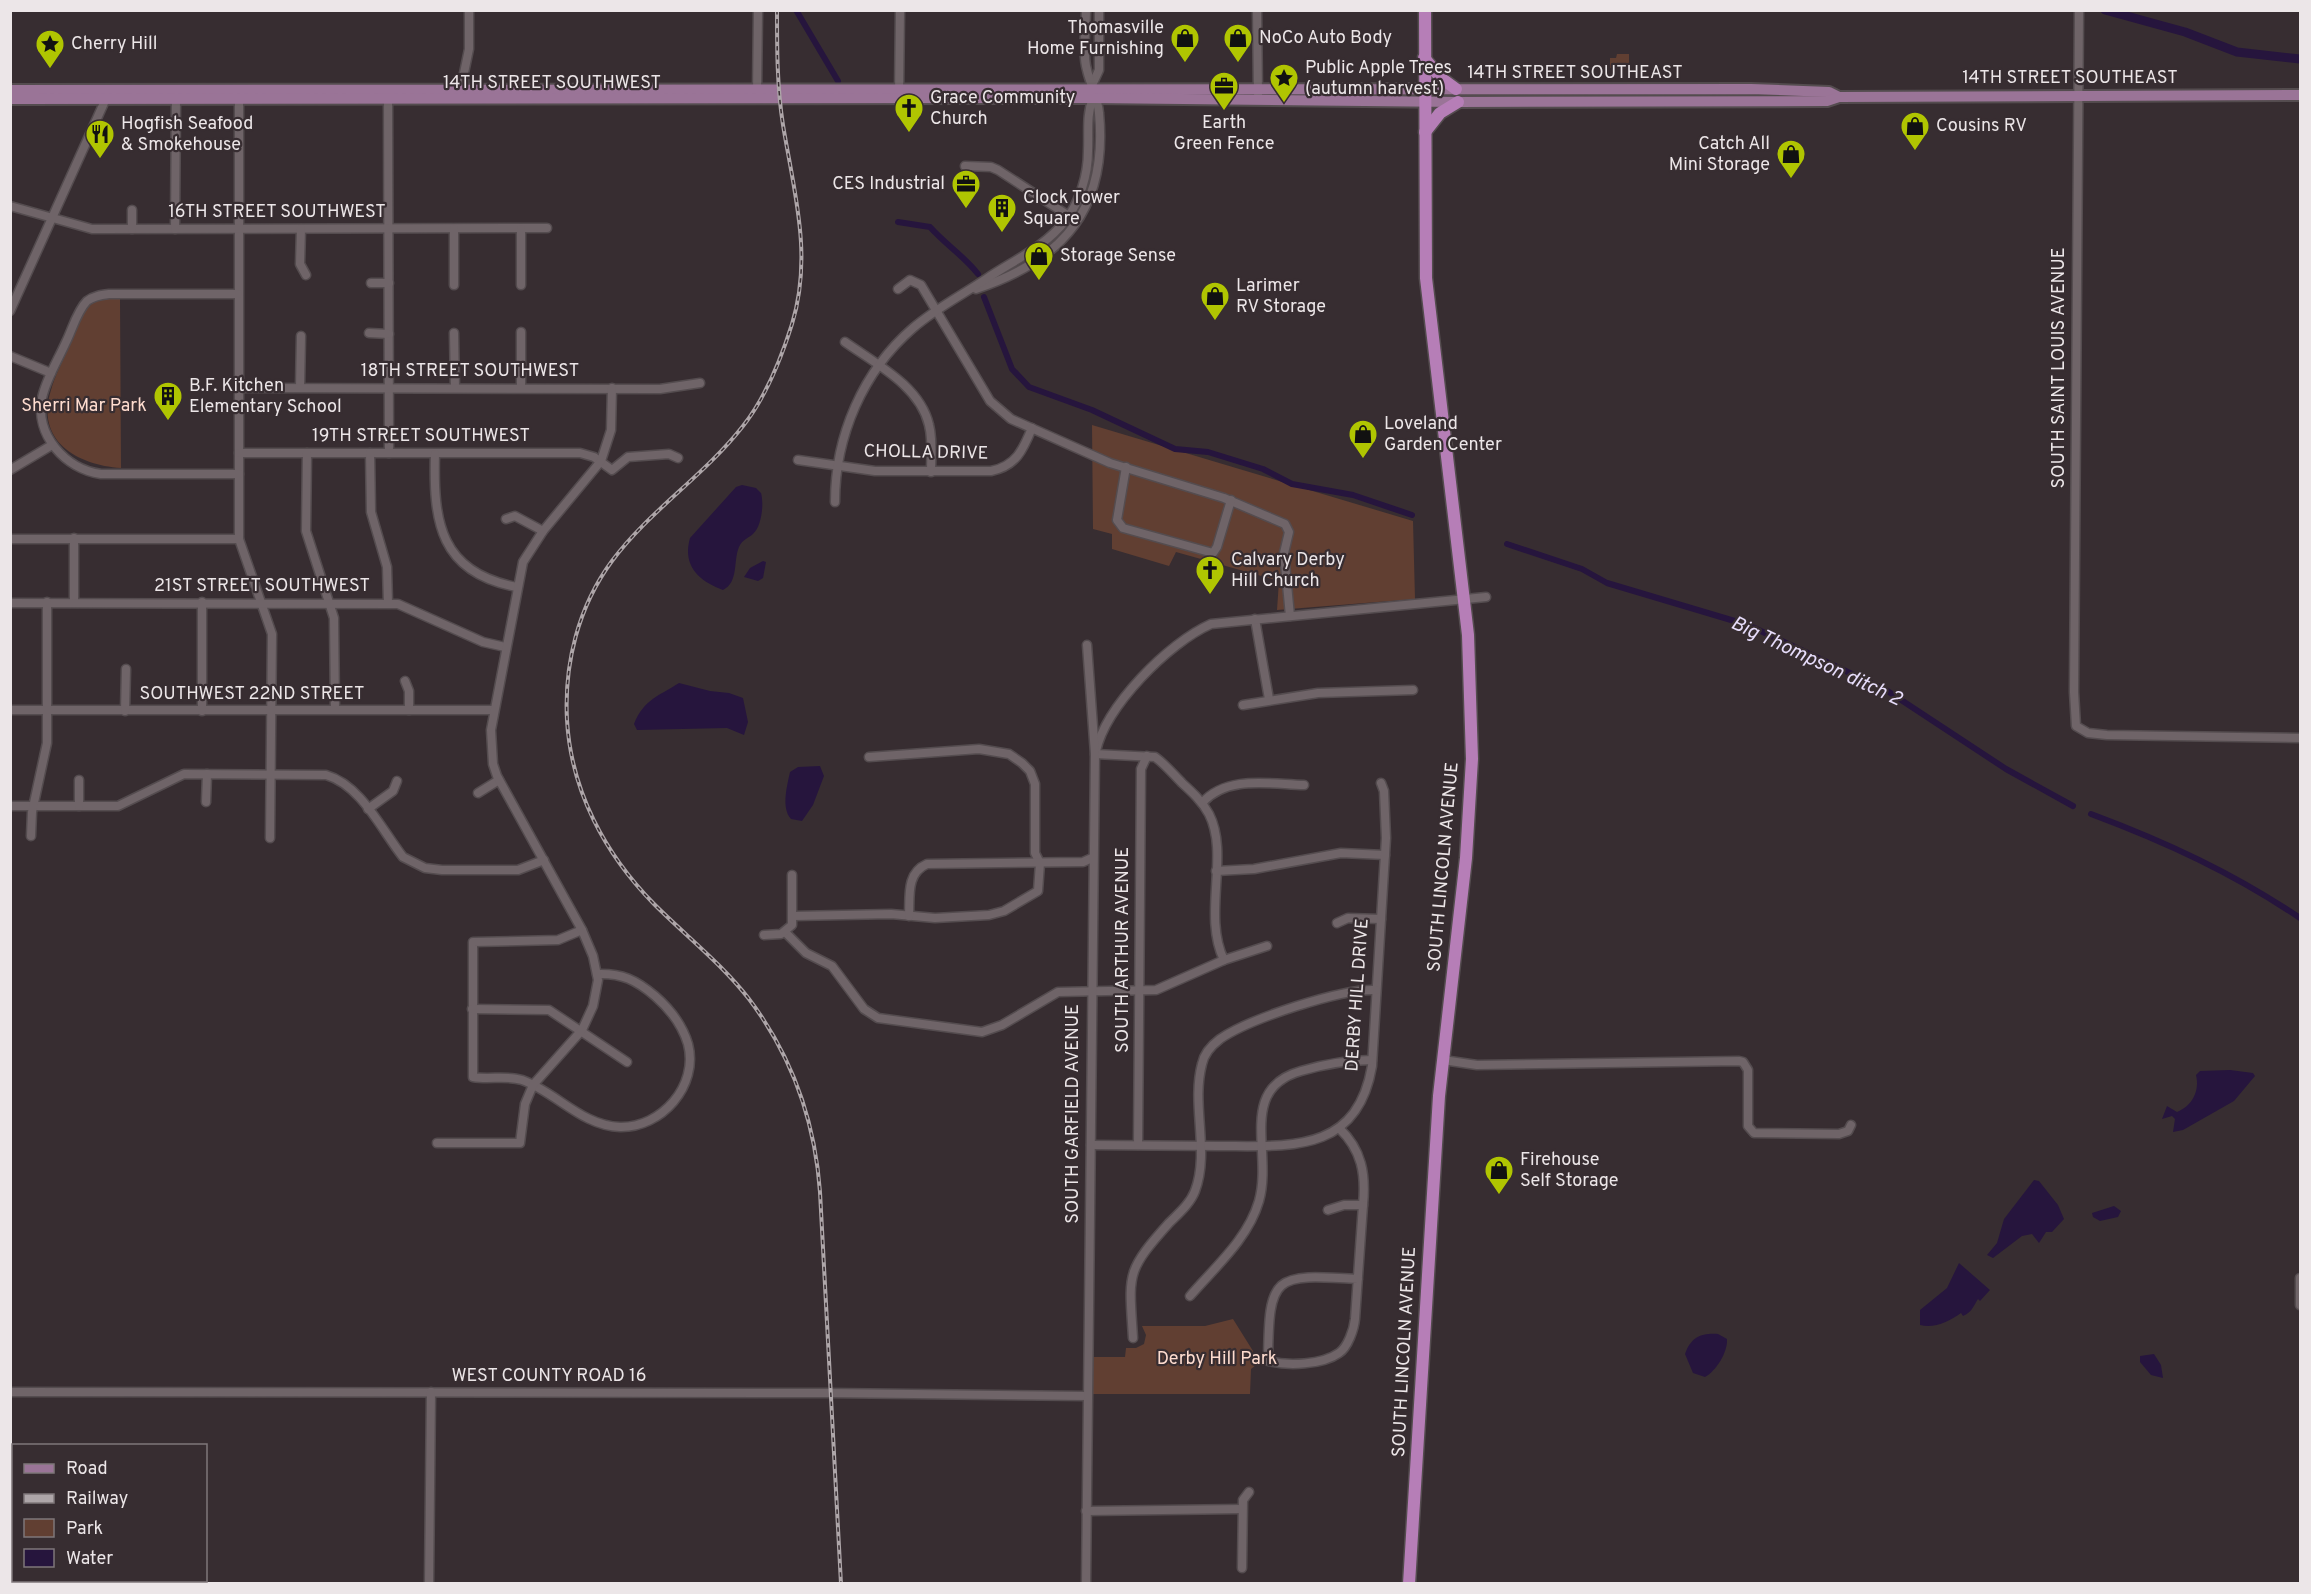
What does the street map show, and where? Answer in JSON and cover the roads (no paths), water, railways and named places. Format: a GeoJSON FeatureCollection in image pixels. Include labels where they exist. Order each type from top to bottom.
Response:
{"type":"FeatureCollection","features":[{"type":"Feature","properties":{"kind":"highway","name":"SOUTH LINCOLN AVENUE"},"geometry":{"type":"LineString","coordinates":[[1409,1584],[1443,1060],[1470,814],[1470,683],[1464,599],[1427,296],[1425,10]]}},
{"type":"Feature","properties":{"kind":"highway"},"geometry":{"type":"LineString","coordinates":[[1424,58],[1457,96],[1425,132]]}},
{"type":"Feature","properties":{"kind":"main road","name":"14TH STREET SOUTHEAST"},"geometry":{"type":"LineString","coordinates":[[1093,90],[1457,96],[1751,89],[1829,92],[1839,97]]}},
{"type":"Feature","properties":{"kind":"main road"},"geometry":{"type":"LineString","coordinates":[[1679,102],[1689,98],[1733,98],[1751,89]]}},
{"type":"Feature","properties":{"kind":"main road","name":"14TH STREET SOUTHWEST"},"geometry":{"type":"LineString","coordinates":[[10,90],[176,99],[239,94]]}},
{"type":"Feature","properties":{"kind":"main road","name":"14TH STREET SOUTHWEST"},"geometry":{"type":"LineString","coordinates":[[10,99],[108,94],[757,95],[1093,90]]}},
{"type":"Feature","properties":{"kind":"main road"},"geometry":{"type":"LineString","coordinates":[[1754,102],[1759,96],[1793,96],[1797,91]]}},
{"type":"Feature","properties":{"kind":"main road","name":"14TH STREET SOUTHEAST"},"geometry":{"type":"LineString","coordinates":[[1457,96],[1754,102],[1827,101],[1839,97],[2301,95]]}},
{"type":"Feature","properties":{"kind":"street"},"geometry":{"type":"LineString","coordinates":[[464,95],[469,49],[468,10]]}},
{"type":"Feature","properties":{"kind":"street"},"geometry":{"type":"LineString","coordinates":[[757,95],[758,10]]}},
{"type":"Feature","properties":{"kind":"street"},"geometry":{"type":"LineString","coordinates":[[899,94],[900,10]]}},
{"type":"Feature","properties":{"kind":"street"},"geometry":{"type":"LineString","coordinates":[[969,291],[1021,270],[1042,258],[1065,239],[1080,220],[1095,185],[1098,169],[1099,110],[1086,69],[1086,10]]}},
{"type":"Feature","properties":{"kind":"street"},"geometry":{"type":"LineString","coordinates":[[835,502],[837,466],[850,419],[878,367],[913,328],[937,310],[1048,240],[1069,216],[1086,172],[1088,110],[1099,70],[1100,10]]}},
{"type":"Feature","properties":{"kind":"street"},"geometry":{"type":"LineString","coordinates":[[1257,10],[1258,94]]}},
{"type":"Feature","properties":{"kind":"street","name":"SOUTH SAINT LOUIS AVENUE"},"geometry":{"type":"LineString","coordinates":[[2079,10],[2076,726],[2088,733],[2107,735],[2301,738]]}},
{"type":"Feature","properties":{"kind":"street"},"geometry":{"type":"LineString","coordinates":[[10,311],[108,94]]}},
{"type":"Feature","properties":{"kind":"street"},"geometry":{"type":"LineString","coordinates":[[239,94],[239,539],[272,634],[270,838]]}},
{"type":"Feature","properties":{"kind":"street"},"geometry":{"type":"LineString","coordinates":[[388,95],[389,453]]}},
{"type":"Feature","properties":{"kind":"street"},"geometry":{"type":"LineString","coordinates":[[175,229],[176,99]]}},
{"type":"Feature","properties":{"kind":"street"},"geometry":{"type":"LineString","coordinates":[[965,166],[991,167],[998,170],[1069,216]]}},
{"type":"Feature","properties":{"kind":"street","name":"16TH STREET SOUTHWEST"},"geometry":{"type":"LineString","coordinates":[[10,206],[83,228],[547,228]]}},
{"type":"Feature","properties":{"kind":"street"},"geometry":{"type":"LineString","coordinates":[[132,210],[132,229]]}},
{"type":"Feature","properties":{"kind":"street"},"geometry":{"type":"LineString","coordinates":[[301,229],[300,264],[306,275]]}},
{"type":"Feature","properties":{"kind":"street"},"geometry":{"type":"LineString","coordinates":[[454,229],[454,285]]}},
{"type":"Feature","properties":{"kind":"street"},"geometry":{"type":"LineString","coordinates":[[521,229],[521,285]]}},
{"type":"Feature","properties":{"kind":"street"},"geometry":{"type":"LineString","coordinates":[[898,290],[906,281],[914,279],[921,285],[990,401],[1004,414],[1091,454],[1231,500],[1287,526],[1289,532],[1284,553],[1290,616]]}},
{"type":"Feature","properties":{"kind":"street"},"geometry":{"type":"LineString","coordinates":[[371,283],[389,283]]}},
{"type":"Feature","properties":{"kind":"street"},"geometry":{"type":"LineString","coordinates":[[238,294],[109,294],[95,297],[81,310],[51,373],[42,406],[46,432],[52,445],[72,464],[94,473],[239,474]]}},
{"type":"Feature","properties":{"kind":"street"},"geometry":{"type":"LineString","coordinates":[[369,333],[389,334]]}},
{"type":"Feature","properties":{"kind":"street"},"geometry":{"type":"LineString","coordinates":[[454,333],[454,388]]}},
{"type":"Feature","properties":{"kind":"street"},"geometry":{"type":"LineString","coordinates":[[521,333],[521,388]]}},
{"type":"Feature","properties":{"kind":"street"},"geometry":{"type":"LineString","coordinates":[[300,387],[301,336]]}},
{"type":"Feature","properties":{"kind":"street"},"geometry":{"type":"LineString","coordinates":[[845,342],[904,385],[922,407],[930,430],[931,472]]}},
{"type":"Feature","properties":{"kind":"street"},"geometry":{"type":"LineString","coordinates":[[10,356],[51,373]]}},
{"type":"Feature","properties":{"kind":"street","name":"18TH STREET SOUTHWEST"},"geometry":{"type":"LineString","coordinates":[[239,388],[660,389],[700,383]]}},
{"type":"Feature","properties":{"kind":"street"},"geometry":{"type":"LineString","coordinates":[[437,1143],[520,1143],[525,1104],[533,1085],[582,1030],[593,1006],[597,975],[582,930],[499,780],[494,765],[491,742],[505,647],[523,562],[543,531],[601,461],[610,430],[612,388]]}},
{"type":"Feature","properties":{"kind":"street","name":"CHOLLA DRIVE"},"geometry":{"type":"LineString","coordinates":[[798,460],[875,471],[991,471],[1004,468],[1020,455],[1032,428]]}},
{"type":"Feature","properties":{"kind":"street"},"geometry":{"type":"LineString","coordinates":[[10,470],[52,445]]}},
{"type":"Feature","properties":{"kind":"street","name":"19TH STREET SOUTHWEST"},"geometry":{"type":"LineString","coordinates":[[239,453],[580,453],[601,461],[612,470],[628,457],[669,454],[678,458]]}},
{"type":"Feature","properties":{"kind":"street"},"geometry":{"type":"LineString","coordinates":[[307,453],[306,531],[331,603],[335,630],[335,709]]}},
{"type":"Feature","properties":{"kind":"street"},"geometry":{"type":"LineString","coordinates":[[370,453],[371,512],[387,567],[388,603]]}},
{"type":"Feature","properties":{"kind":"street"},"geometry":{"type":"LineString","coordinates":[[435,453],[434,503],[451,551],[460,563],[472,570],[517,587]]}},
{"type":"Feature","properties":{"kind":"street"},"geometry":{"type":"LineString","coordinates":[[1126,467],[1117,520],[1123,528],[1213,553],[1217,547],[1231,500]]}},
{"type":"Feature","properties":{"kind":"street"},"geometry":{"type":"LineString","coordinates":[[506,519],[515,516],[543,531]]}},
{"type":"Feature","properties":{"kind":"street"},"geometry":{"type":"LineString","coordinates":[[74,538],[74,602]]}},
{"type":"Feature","properties":{"kind":"street"},"geometry":{"type":"LineString","coordinates":[[10,539],[239,539]]}},
{"type":"Feature","properties":{"kind":"street"},"geometry":{"type":"LineString","coordinates":[[1224,960],[1216,936],[1215,832],[1212,820],[1202,803],[1163,764],[1147,756],[1095,754],[1100,732],[1112,713],[1178,642],[1211,624],[1486,597]]}},
{"type":"Feature","properties":{"kind":"street"},"geometry":{"type":"LineString","coordinates":[[31,836],[34,805],[46,750],[47,602]]}},
{"type":"Feature","properties":{"kind":"street"},"geometry":{"type":"LineString","coordinates":[[202,602],[202,711]]}},
{"type":"Feature","properties":{"kind":"street","name":"21ST STREET SOUTHWEST"},"geometry":{"type":"LineString","coordinates":[[10,603],[388,603],[406,607],[483,642],[505,647]]}},
{"type":"Feature","properties":{"kind":"street"},"geometry":{"type":"LineString","coordinates":[[1255,618],[1269,699]]}},
{"type":"Feature","properties":{"kind":"street","name":"SOUTH GARFIELD AVENUE"},"geometry":{"type":"LineString","coordinates":[[1086,1584],[1092,858],[1095,754],[1087,645]]}},
{"type":"Feature","properties":{"kind":"street"},"geometry":{"type":"LineString","coordinates":[[125,711],[126,669]]}},
{"type":"Feature","properties":{"kind":"street"},"geometry":{"type":"LineString","coordinates":[[405,681],[410,690],[410,710]]}},
{"type":"Feature","properties":{"kind":"street"},"geometry":{"type":"LineString","coordinates":[[1244,705],[1269,699],[1318,693],[1413,690]]}},
{"type":"Feature","properties":{"kind":"street","name":"SOUTHWEST 22ND STREET"},"geometry":{"type":"LineString","coordinates":[[10,710],[494,710]]}},
{"type":"Feature","properties":{"kind":"street"},"geometry":{"type":"LineString","coordinates":[[794,916],[891,914],[935,918],[1004,911],[1038,891],[1040,863],[1035,853],[1035,784],[1030,771],[1009,754],[979,749],[869,757]]}},
{"type":"Feature","properties":{"kind":"street","name":"SOUTH ARTHUR AVENUE"},"geometry":{"type":"LineString","coordinates":[[1138,1145],[1141,769],[1147,756]]}},
{"type":"Feature","properties":{"kind":"street"},"geometry":{"type":"LineString","coordinates":[[206,802],[207,774]]}},
{"type":"Feature","properties":{"kind":"street"},"geometry":{"type":"LineString","coordinates":[[10,806],[118,806],[135,800],[180,775],[330,776],[349,787],[403,857],[425,868],[518,870],[544,860]]}},
{"type":"Feature","properties":{"kind":"street"},"geometry":{"type":"LineString","coordinates":[[79,780],[79,806]]}},
{"type":"Feature","properties":{"kind":"street"},"geometry":{"type":"LineString","coordinates":[[478,793],[499,780]]}},
{"type":"Feature","properties":{"kind":"street"},"geometry":{"type":"LineString","coordinates":[[368,809],[393,791],[397,781]]}},
{"type":"Feature","properties":{"kind":"street","name":"DERBY HILL DRIVE"},"geometry":{"type":"LineString","coordinates":[[1091,1144],[1263,1146],[1304,1144],[1339,1128],[1354,1113],[1362,1099],[1372,1060],[1385,855],[1384,791],[1381,783]]}},
{"type":"Feature","properties":{"kind":"street"},"geometry":{"type":"LineString","coordinates":[[1202,803],[1217,789],[1234,784],[1304,785]]}},
{"type":"Feature","properties":{"kind":"street"},"geometry":{"type":"LineString","coordinates":[[1216,871],[1254,869],[1341,853],[1385,855]]}},
{"type":"Feature","properties":{"kind":"street"},"geometry":{"type":"LineString","coordinates":[[909,916],[911,880],[923,866],[932,863],[1083,862],[1092,858]]}},
{"type":"Feature","properties":{"kind":"street"},"geometry":{"type":"LineString","coordinates":[[764,935],[785,932],[792,925],[794,916],[792,874]]}},
{"type":"Feature","properties":{"kind":"street"},"geometry":{"type":"LineString","coordinates":[[1337,923],[1348,918],[1381,919]]}},
{"type":"Feature","properties":{"kind":"street"},"geometry":{"type":"LineString","coordinates":[[582,930],[558,940],[474,941],[472,946],[472,1077],[512,1078],[533,1085],[592,1120],[614,1126],[630,1126],[653,1119],[677,1098],[688,1073],[689,1051],[675,1017],[634,980],[621,975],[597,975]]}},
{"type":"Feature","properties":{"kind":"street"},"geometry":{"type":"LineString","coordinates":[[785,932],[806,953],[832,966],[864,1009],[885,1020],[982,1032],[1002,1025],[1058,992],[1138,991],[1161,988],[1224,960],[1268,946]]}},
{"type":"Feature","properties":{"kind":"street"},"geometry":{"type":"LineString","coordinates":[[1133,1338],[1130,1290],[1135,1265],[1194,1194],[1200,1175],[1202,1062],[1220,1039],[1289,1010],[1359,990],[1376,990]]}},
{"type":"Feature","properties":{"kind":"street"},"geometry":{"type":"LineString","coordinates":[[472,1009],[549,1010],[627,1062]]}},
{"type":"Feature","properties":{"kind":"street"},"geometry":{"type":"LineString","coordinates":[[1190,1296],[1248,1226],[1260,1195],[1264,1100],[1270,1087],[1279,1079],[1337,1061],[1372,1060]]}},
{"type":"Feature","properties":{"kind":"street"},"geometry":{"type":"LineString","coordinates":[[1443,1060],[1477,1065],[1739,1061],[1743,1062],[1748,1070],[1747,1122],[1754,1133],[1839,1134],[1848,1131],[1851,1125]]}},
{"type":"Feature","properties":{"kind":"street"},"geometry":{"type":"LineString","coordinates":[[1339,1128],[1353,1143],[1360,1159],[1364,1182],[1358,1279],[1354,1324],[1340,1353],[1310,1363],[1269,1361],[1269,1309],[1282,1285],[1296,1277],[1307,1276],[1358,1279]]}},
{"type":"Feature","properties":{"kind":"street"},"geometry":{"type":"LineString","coordinates":[[1328,1210],[1344,1205],[1363,1205]]}},
{"type":"Feature","properties":{"kind":"street"},"geometry":{"type":"LineString","coordinates":[[2301,1278],[2301,1305]]}},
{"type":"Feature","properties":{"kind":"street","name":"WEST COUNTY ROAD 16"},"geometry":{"type":"LineString","coordinates":[[10,1392],[1087,1396]]}},
{"type":"Feature","properties":{"kind":"street"},"geometry":{"type":"LineString","coordinates":[[429,1584],[431,1392]]}},
{"type":"Feature","properties":{"kind":"street"},"geometry":{"type":"LineString","coordinates":[[1242,1568],[1242,1509],[1243,1500],[1249,1492]]}},
{"type":"Feature","properties":{"kind":"street"},"geometry":{"type":"LineString","coordinates":[[1086,1511],[1242,1509]]}},
{"type":"Feature","properties":{"kind":"water"},"geometry":{"type":"Polygon","coordinates":[[[742,485],[756,488],[761,493],[762,514],[756,530],[739,547],[734,577],[723,590],[707,582],[694,571],[688,557],[688,548],[690,538],[736,487],[742,485]]]}},
{"type":"Feature","properties":{"kind":"water"},"geometry":{"type":"Polygon","coordinates":[[[763,561],[766,562],[763,578],[758,581],[744,577],[750,568],[763,561]]]}},
{"type":"Feature","properties":{"kind":"water"},"geometry":{"type":"Polygon","coordinates":[[[679,683],[743,698],[748,722],[744,735],[727,728],[637,730],[634,724],[647,703],[679,683]]]}},
{"type":"Feature","properties":{"kind":"water"},"geometry":{"type":"Polygon","coordinates":[[[820,766],[824,776],[813,805],[802,821],[791,819],[785,803],[790,772],[798,767],[820,766]]]}},
{"type":"Feature","properties":{"kind":"water"},"geometry":{"type":"Polygon","coordinates":[[[2230,1070],[2253,1073],[2255,1076],[2234,1101],[2183,1130],[2173,1132],[2175,1119],[2172,1116],[2162,1119],[2167,1106],[2177,1112],[2191,1102],[2197,1087],[2196,1075],[2200,1071],[2230,1070]]]}},
{"type":"Feature","properties":{"kind":"water"},"geometry":{"type":"Polygon","coordinates":[[[2034,1180],[2039,1181],[2058,1205],[2064,1219],[2052,1232],[2046,1232],[2039,1243],[2032,1234],[2022,1236],[1993,1258],[1987,1255],[1997,1243],[2004,1219],[2034,1180]]]}},
{"type":"Feature","properties":{"kind":"water"},"geometry":{"type":"Polygon","coordinates":[[[2114,1206],[2121,1211],[2118,1217],[2100,1221],[2093,1217],[2092,1213],[2114,1206]]]}},
{"type":"Feature","properties":{"kind":"water"},"geometry":{"type":"Polygon","coordinates":[[[1959,1263],[1990,1290],[1980,1301],[1978,1299],[1970,1311],[1963,1316],[1961,1313],[1936,1325],[1920,1325],[1920,1310],[1947,1288],[1959,1263]]]}},
{"type":"Feature","properties":{"kind":"water"},"geometry":{"type":"Polygon","coordinates":[[[1718,1334],[1727,1339],[1726,1350],[1720,1361],[1705,1377],[1693,1373],[1685,1354],[1690,1344],[1702,1335],[1718,1334]]]}},
{"type":"Feature","properties":{"kind":"water"},"geometry":{"type":"Polygon","coordinates":[[[2154,1354],[2161,1365],[2163,1378],[2151,1375],[2140,1362],[2140,1356],[2154,1354]]]}},
{"type":"Feature","properties":{"kind":"waterway","name":"Big Thompson ditch 2"},"geometry":{"type":"LineString","coordinates":[[796,10],[838,81]]}},
{"type":"Feature","properties":{"kind":"waterway"},"geometry":{"type":"LineString","coordinates":[[2105,10],[2185,32],[2237,52],[2300,59]]}},
{"type":"Feature","properties":{"kind":"waterway","name":"Big Thompson ditch 2"},"geometry":{"type":"LineString","coordinates":[[898,222],[930,227],[978,274]]}},
{"type":"Feature","properties":{"kind":"waterway","name":"Big Thompson ditch 2"},"geometry":{"type":"LineString","coordinates":[[984,297],[1012,369],[1029,387],[1092,410],[1175,449],[1208,452],[1263,469],[1292,484],[1353,495],[1412,515]]}},
{"type":"Feature","properties":{"kind":"waterway","name":"Big Thompson ditch 2"},"geometry":{"type":"LineString","coordinates":[[1507,544],[1582,569],[1607,583],[1748,625],[1886,690],[2006,769],[2073,806]]}},
{"type":"Feature","properties":{"kind":"waterway","name":"Big Thompson ditch 2"},"geometry":{"type":"LineString","coordinates":[[2091,814],[2198,860],[2250,887],[2300,918]]}},
{"type":"Feature","properties":{"kind":"railway"},"geometry":{"type":"LineString","coordinates":[[777,10],[777,54],[783,125],[800,224],[801,274],[792,324],[772,377],[759,403],[743,426],[728,444],[627,543],[600,579],[582,617],[571,657],[567,720],[575,772],[583,796],[606,843],[636,885],[716,962],[749,999],[778,1043],[807,1115],[820,1192],[841,1584]]}},
{"type":"Feature","properties":{"kind":"place","name":"Thomasville Home Furnishing"},"geometry":{"type":"Point","coordinates":[1185,64]}},
{"type":"Feature","properties":{"kind":"place","name":"NoCo Auto Body"},"geometry":{"type":"Point","coordinates":[1238,64]}},
{"type":"Feature","properties":{"kind":"place","name":"Cherry Hill"},"geometry":{"type":"Point","coordinates":[50,70]}},
{"type":"Feature","properties":{"kind":"place","name":"Public Apple Trees (autumn harvest)"},"geometry":{"type":"Point","coordinates":[1284,104]}},
{"type":"Feature","properties":{"kind":"place","name":"Earth Green Fence"},"geometry":{"type":"Point","coordinates":[1224,112]}},
{"type":"Feature","properties":{"kind":"place","name":"Grace Community Church"},"geometry":{"type":"Point","coordinates":[909,134]}},
{"type":"Feature","properties":{"kind":"place","name":"Cousins RV"},"geometry":{"type":"Point","coordinates":[1915,152]}},
{"type":"Feature","properties":{"kind":"place","name":"Hogfish Seafood & Smokehouse"},"geometry":{"type":"Point","coordinates":[100,160]}},
{"type":"Feature","properties":{"kind":"place","name":"Catch All Mini Storage"},"geometry":{"type":"Point","coordinates":[1791,180]}},
{"type":"Feature","properties":{"kind":"place","name":"CES Industrial"},"geometry":{"type":"Point","coordinates":[966,210]}},
{"type":"Feature","properties":{"kind":"place","name":"Clock Tower Square"},"geometry":{"type":"Point","coordinates":[1002,234]}},
{"type":"Feature","properties":{"kind":"place","name":"Storage Sense"},"geometry":{"type":"Point","coordinates":[1039,282]}},
{"type":"Feature","properties":{"kind":"place","name":"Larimer RV Storage"},"geometry":{"type":"Point","coordinates":[1215,322]}},
{"type":"Feature","properties":{"kind":"place","name":"B.F. Kitchen Elementary School"},"geometry":{"type":"Point","coordinates":[168,422]}},
{"type":"Feature","properties":{"kind":"place","name":"Loveland Garden Center"},"geometry":{"type":"Point","coordinates":[1363,460]}},
{"type":"Feature","properties":{"kind":"place","name":"Calvary Derby Hill Church"},"geometry":{"type":"Point","coordinates":[1210,596]}},
{"type":"Feature","properties":{"kind":"place","name":"Firehouse Self Storage"},"geometry":{"type":"Point","coordinates":[1499,1196]}},
{"type":"Feature","properties":{"kind":"park label","name":"Sherri Mar Park"},"geometry":{"type":"Point","coordinates":[84,406]}},
{"type":"Feature","properties":{"kind":"park label","name":"Derby Hill Park"},"geometry":{"type":"Point","coordinates":[1217,1359]}}]}
